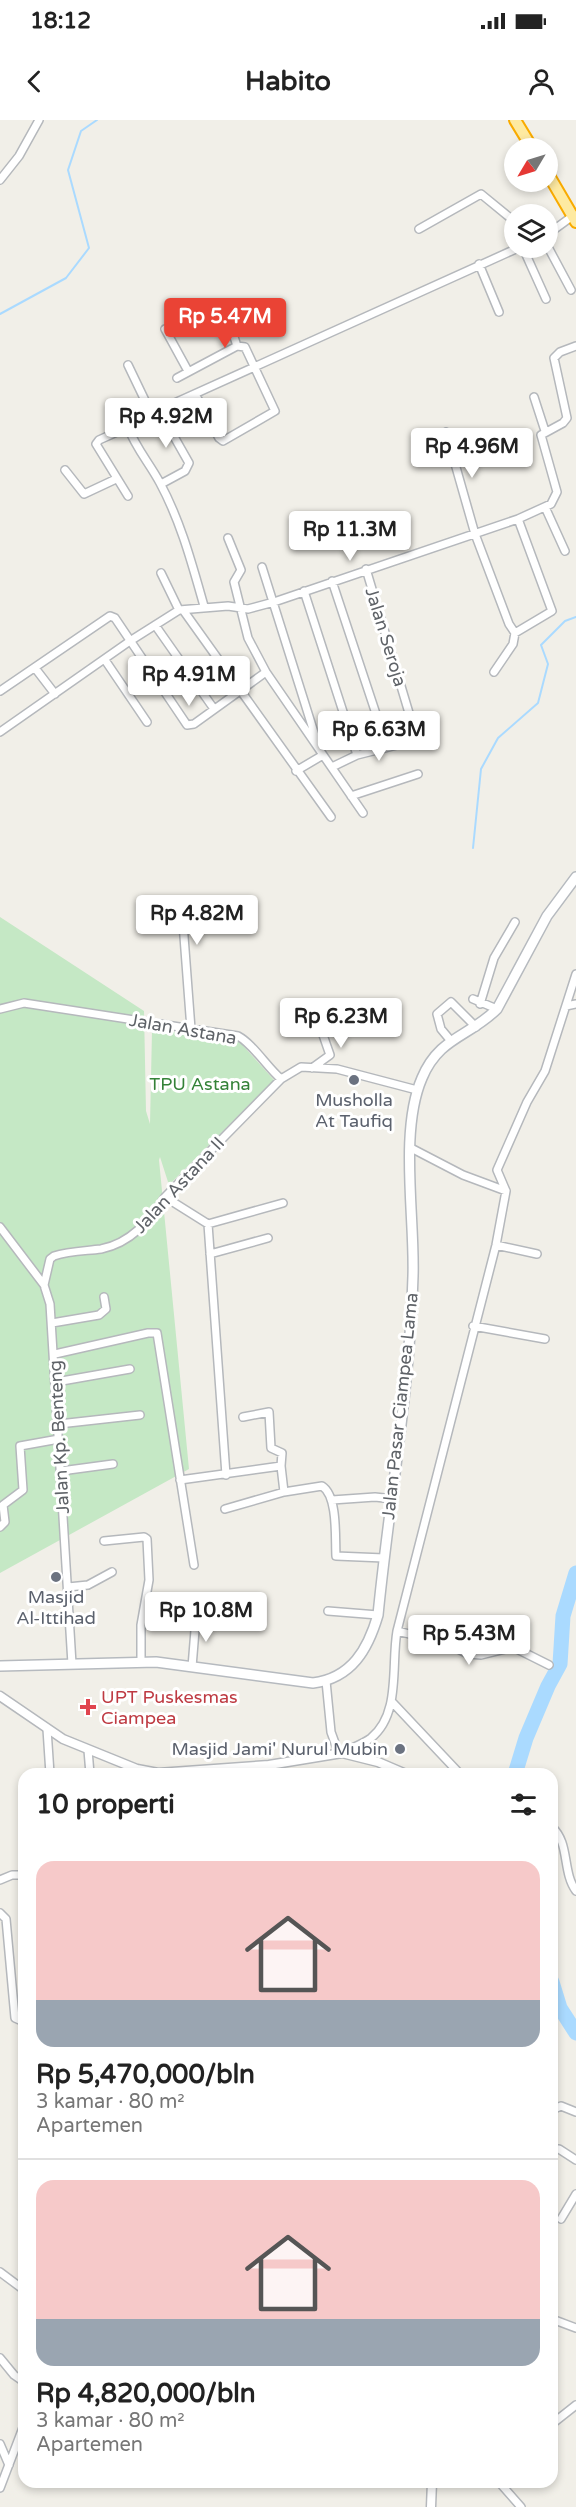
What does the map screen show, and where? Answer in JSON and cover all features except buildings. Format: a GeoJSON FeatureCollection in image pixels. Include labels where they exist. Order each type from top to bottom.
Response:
{"type":"FeatureCollection","features":[{"type":"Feature","properties":{"kind":"highway"},"geometry":{"type":"LineString","coordinates":[[515,120],[526,138]]}},
{"type":"Feature","properties":{"kind":"highway"},"geometry":{"type":"LineString","coordinates":[[558,190],[575,217]]}},
{"type":"Feature","properties":{"kind":"main road","name":"Jalan Pasar Ciampea Lama"},"geometry":{"type":"LineString","coordinates":[[0,1666],[141,1662],[295,1682],[326,1681],[345,1672],[354,1664],[371,1640],[378,1615],[402,1432],[413,1276],[411,1148],[417,1090],[441,1046],[476,1027],[497,1009],[547,916],[576,877]]}},
{"type":"Feature","properties":{"kind":"street"},"geometry":{"type":"LineString","coordinates":[[0,180],[19,156],[39,120]]}},
{"type":"Feature","properties":{"kind":"street"},"geometry":{"type":"LineString","coordinates":[[419,229],[481,194],[504,213]]}},
{"type":"Feature","properties":{"kind":"street"},"geometry":{"type":"LineString","coordinates":[[558,228],[575,217]]}},
{"type":"Feature","properties":{"kind":"street"},"geometry":{"type":"LineString","coordinates":[[128,496],[96,444],[99,440],[128,427],[151,413],[504,254]]}},
{"type":"Feature","properties":{"kind":"street"},"geometry":{"type":"LineString","coordinates":[[528,258],[546,299]]}},
{"type":"Feature","properties":{"kind":"street"},"geometry":{"type":"LineString","coordinates":[[554,258],[571,290]]}},
{"type":"Feature","properties":{"kind":"street"},"geometry":{"type":"LineString","coordinates":[[479,264],[500,312]]}},
{"type":"Feature","properties":{"kind":"street"},"geometry":{"type":"LineString","coordinates":[[227,315],[237,346]]}},
{"type":"Feature","properties":{"kind":"street"},"geometry":{"type":"LineString","coordinates":[[165,329],[188,371]]}},
{"type":"Feature","properties":{"kind":"street"},"geometry":{"type":"LineString","coordinates":[[177,378],[237,346],[245,347],[275,411],[223,441],[219,438],[195,394]]}},
{"type":"Feature","properties":{"kind":"street"},"geometry":{"type":"LineString","coordinates":[[0,732],[130,641],[181,610],[204,606],[240,608],[274,602],[518,519],[545,507],[555,500],[557,492],[540,438],[545,430],[563,423],[567,418],[554,358],[560,352],[576,346]]}},
{"type":"Feature","properties":{"kind":"street"},"geometry":{"type":"LineString","coordinates":[[128,365],[151,413]]}},
{"type":"Feature","properties":{"kind":"street"},"geometry":{"type":"LineString","coordinates":[[534,397],[545,430]]}},
{"type":"Feature","properties":{"kind":"street"},"geometry":{"type":"LineString","coordinates":[[159,410],[189,463],[185,471],[161,484]]}},
{"type":"Feature","properties":{"kind":"street"},"geometry":{"type":"LineString","coordinates":[[128,427],[132,438],[161,484],[182,531],[204,606]]}},
{"type":"Feature","properties":{"kind":"street"},"geometry":{"type":"LineString","coordinates":[[446,432],[475,534],[509,624],[515,633],[513,644],[494,672]]}},
{"type":"Feature","properties":{"kind":"street"},"geometry":{"type":"LineString","coordinates":[[65,470],[84,494],[116,479]]}},
{"type":"Feature","properties":{"kind":"street"},"geometry":{"type":"LineString","coordinates":[[545,507],[565,551]]}},
{"type":"Feature","properties":{"kind":"street"},"geometry":{"type":"LineString","coordinates":[[515,633],[552,611],[518,519]]}},
{"type":"Feature","properties":{"kind":"street"},"geometry":{"type":"LineString","coordinates":[[228,538],[241,570],[234,580],[248,638],[266,672],[363,813]]}},
{"type":"Feature","properties":{"kind":"street"},"geometry":{"type":"LineString","coordinates":[[262,567],[312,721],[318,748]]}},
{"type":"Feature","properties":{"kind":"street","name":"Jalan Seroja"},"geometry":{"type":"LineString","coordinates":[[366,569],[415,733],[413,739],[387,747]]}},
{"type":"Feature","properties":{"kind":"street"},"geometry":{"type":"LineString","coordinates":[[161,573],[181,610],[331,817]]}},
{"type":"Feature","properties":{"kind":"street"},"geometry":{"type":"LineString","coordinates":[[332,581],[387,747],[357,755],[332,766]]}},
{"type":"Feature","properties":{"kind":"street"},"geometry":{"type":"LineString","coordinates":[[304,591],[357,755]]}},
{"type":"Feature","properties":{"kind":"street"},"geometry":{"type":"LineString","coordinates":[[0,691],[106,617],[115,618],[187,725],[194,724],[266,672]]}},
{"type":"Feature","properties":{"kind":"street"},"geometry":{"type":"LineString","coordinates":[[155,625],[214,709]]}},
{"type":"Feature","properties":{"kind":"street"},"geometry":{"type":"LineString","coordinates":[[105,660],[147,722]]}},
{"type":"Feature","properties":{"kind":"street"},"geometry":{"type":"LineString","coordinates":[[35,668],[55,694]]}},
{"type":"Feature","properties":{"kind":"street"},"geometry":{"type":"LineString","coordinates":[[296,771],[324,755]]}},
{"type":"Feature","properties":{"kind":"street"},"geometry":{"type":"LineString","coordinates":[[351,796],[418,774]]}},
{"type":"Feature","properties":{"kind":"street"},"geometry":{"type":"LineString","coordinates":[[163,909],[179,904],[183,910],[191,1029]]}},
{"type":"Feature","properties":{"kind":"street"},"geometry":{"type":"LineString","coordinates":[[480,1004],[494,958],[515,922]]}},
{"type":"Feature","properties":{"kind":"street"},"geometry":{"type":"LineString","coordinates":[[277,1768],[340,1753],[370,1738],[379,1730],[393,1703],[392,1668],[397,1631],[473,1326],[496,1245],[506,1191],[497,1170],[526,1102],[545,1071],[576,974]]}},
{"type":"Feature","properties":{"kind":"street"},"geometry":{"type":"LineString","coordinates":[[473,999],[480,1004],[497,1009]]}},
{"type":"Feature","properties":{"kind":"street"},"geometry":{"type":"LineString","coordinates":[[451,1041],[441,1029],[437,1014],[451,1002],[476,1027]]}},
{"type":"Feature","properties":{"kind":"street","name":"Jalan Astana"},"geometry":{"type":"LineString","coordinates":[[0,1009],[8,1005],[24,1003],[238,1036],[246,1040],[268,1068],[281,1079]]}},
{"type":"Feature","properties":{"kind":"street"},"geometry":{"type":"LineString","coordinates":[[566,1006],[576,1004]]}},
{"type":"Feature","properties":{"kind":"street"},"geometry":{"type":"LineString","coordinates":[[312,1068],[330,1055],[322,1032],[321,1011]]}},
{"type":"Feature","properties":{"kind":"street"},"geometry":{"type":"LineString","coordinates":[[281,1079],[301,1067],[337,1069],[417,1090]]}},
{"type":"Feature","properties":{"kind":"street","name":"Jalan Astana II"},"geometry":{"type":"LineString","coordinates":[[44,1285],[50,1259],[54,1256],[118,1245],[152,1217],[165,1197],[281,1079]]}},
{"type":"Feature","properties":{"kind":"street"},"geometry":{"type":"LineString","coordinates":[[411,1148],[454,1171],[506,1191]]}},
{"type":"Feature","properties":{"kind":"street"},"geometry":{"type":"LineString","coordinates":[[165,1197],[208,1224],[283,1203]]}},
{"type":"Feature","properties":{"kind":"street"},"geometry":{"type":"LineString","coordinates":[[208,1224],[226,1475]]}},
{"type":"Feature","properties":{"kind":"street","name":"Jalan Kp. Benteng"},"geometry":{"type":"LineString","coordinates":[[0,1227],[44,1285],[52,1323],[72,1664]]}},
{"type":"Feature","properties":{"kind":"street"},"geometry":{"type":"LineString","coordinates":[[210,1254],[268,1238]]}},
{"type":"Feature","properties":{"kind":"street"},"geometry":{"type":"LineString","coordinates":[[496,1245],[537,1254]]}},
{"type":"Feature","properties":{"kind":"street"},"geometry":{"type":"LineString","coordinates":[[52,1323],[99,1314],[106,1309],[104,1297]]}},
{"type":"Feature","properties":{"kind":"street"},"geometry":{"type":"LineString","coordinates":[[473,1326],[545,1339]]}},
{"type":"Feature","properties":{"kind":"street"},"geometry":{"type":"LineString","coordinates":[[55,1354],[148,1333],[157,1333],[194,1565]]}},
{"type":"Feature","properties":{"kind":"street"},"geometry":{"type":"LineString","coordinates":[[56,1382],[130,1370]]}},
{"type":"Feature","properties":{"kind":"street"},"geometry":{"type":"LineString","coordinates":[[243,1417],[269,1412],[271,1448],[282,1453],[280,1466],[284,1492]]}},
{"type":"Feature","properties":{"kind":"street"},"geometry":{"type":"LineString","coordinates":[[59,1424],[140,1415]]}},
{"type":"Feature","properties":{"kind":"street"},"geometry":{"type":"LineString","coordinates":[[0,1527],[5,1522],[1,1508],[23,1490],[20,1446],[59,1438]]}},
{"type":"Feature","properties":{"kind":"street"},"geometry":{"type":"LineString","coordinates":[[61,1471],[112,1464]]}},
{"type":"Feature","properties":{"kind":"street"},"geometry":{"type":"LineString","coordinates":[[180,1480],[280,1466]]}},
{"type":"Feature","properties":{"kind":"street"},"geometry":{"type":"LineString","coordinates":[[225,1509],[284,1492],[322,1486],[327,1489],[332,1500],[336,1564]]}},
{"type":"Feature","properties":{"kind":"street"},"geometry":{"type":"LineString","coordinates":[[332,1500],[375,1497],[393,1499]]}},
{"type":"Feature","properties":{"kind":"street"},"geometry":{"type":"LineString","coordinates":[[104,1541],[144,1537],[147,1539],[149,1580],[141,1625],[141,1662]]}},
{"type":"Feature","properties":{"kind":"street"},"geometry":{"type":"LineString","coordinates":[[336,1556],[384,1558]]}},
{"type":"Feature","properties":{"kind":"street"},"geometry":{"type":"LineString","coordinates":[[68,1587],[88,1585],[112,1572]]}},
{"type":"Feature","properties":{"kind":"street"},"geometry":{"type":"LineString","coordinates":[[328,1611],[378,1615]]}},
{"type":"Feature","properties":{"kind":"street"},"geometry":{"type":"LineString","coordinates":[[192,1667],[196,1618]]}},
{"type":"Feature","properties":{"kind":"street"},"geometry":{"type":"LineString","coordinates":[[397,1631],[446,1643],[474,1655],[513,1647],[549,1665]]}},
{"type":"Feature","properties":{"kind":"street"},"geometry":{"type":"LineString","coordinates":[[326,1681],[331,1732],[340,1753]]}},
{"type":"Feature","properties":{"kind":"street"},"geometry":{"type":"LineString","coordinates":[[1,1697],[47,1729],[88,1750],[134,1768]]}},
{"type":"Feature","properties":{"kind":"street"},"geometry":{"type":"LineString","coordinates":[[393,1703],[454,1768]]}},
{"type":"Feature","properties":{"kind":"street"},"geometry":{"type":"LineString","coordinates":[[47,1729],[50,1768]]}},
{"type":"Feature","properties":{"kind":"street"},"geometry":{"type":"LineString","coordinates":[[88,1750],[90,1768]]}},
{"type":"Feature","properties":{"kind":"street"},"geometry":{"type":"LineString","coordinates":[[340,1753],[378,1762],[392,1768]]}},
{"type":"Feature","properties":{"kind":"street"},"geometry":{"type":"LineString","coordinates":[[558,1833],[561,1836],[571,1882],[576,1892]]}},
{"type":"Feature","properties":{"kind":"street"},"geometry":{"type":"LineString","coordinates":[[0,1880],[18,1875]]}},
{"type":"Feature","properties":{"kind":"street"},"geometry":{"type":"LineString","coordinates":[[0,1914],[6,1919],[15,2018],[18,2019]]}},
{"type":"Feature","properties":{"kind":"street"},"geometry":{"type":"LineString","coordinates":[[558,2107],[561,2106],[576,2112]]}},
{"type":"Feature","properties":{"kind":"street"},"geometry":{"type":"LineString","coordinates":[[558,2149],[576,2160]]}},
{"type":"Feature","properties":{"kind":"street"},"geometry":{"type":"LineString","coordinates":[[561,2219],[573,2206],[576,2194]]}},
{"type":"Feature","properties":{"kind":"street"},"geometry":{"type":"LineString","coordinates":[[0,2272],[18,2286]]}},
{"type":"Feature","properties":{"kind":"street"},"geometry":{"type":"LineString","coordinates":[[558,2321],[576,2328]]}},
{"type":"Feature","properties":{"kind":"street"},"geometry":{"type":"LineString","coordinates":[[0,2358],[10,2372],[18,2378]]}},
{"type":"Feature","properties":{"kind":"street"},"geometry":{"type":"LineString","coordinates":[[558,2419],[576,2404]]}},
{"type":"Feature","properties":{"kind":"street"},"geometry":{"type":"LineString","coordinates":[[0,2488],[18,2441]]}},
{"type":"Feature","properties":{"kind":"street"},"geometry":{"type":"LineString","coordinates":[[0,2444],[9,2465]]}},
{"type":"Feature","properties":{"kind":"street"},"geometry":{"type":"LineString","coordinates":[[431,2507],[432,2488]]}},
{"type":"Feature","properties":{"kind":"street"},"geometry":{"type":"LineString","coordinates":[[504,2488],[521,2507]]}},
{"type":"Feature","properties":{"kind":"green space","name":"TPU Astana"},"geometry":{"type":"Polygon","coordinates":[[[0,917],[144,1011],[146,1111],[150,1124],[152,1031],[212,1034],[238,1040],[274,1080],[169,1185],[160,1157],[159,1160],[189,1469],[0,1573],[0,917]]]}},
{"type":"Feature","properties":{"kind":"waterway"},"geometry":{"type":"LineString","coordinates":[[0,314],[66,278],[89,248],[68,170],[81,131],[97,120]]}},
{"type":"Feature","properties":{"kind":"waterway"},"geometry":{"type":"LineString","coordinates":[[473,848],[481,769],[498,738],[538,703],[548,664],[541,645],[565,621],[576,617]]}},
{"type":"Feature","properties":{"kind":"waterway"},"geometry":{"type":"LineString","coordinates":[[517,1768],[526,1738],[560,1664],[563,1616],[576,1573]]}},
{"type":"Feature","properties":{"kind":"waterway"},"geometry":{"type":"LineString","coordinates":[[558,2002],[576,2033]]}},
{"type":"Feature","properties":{"kind":"place","name":"Musholla At Taufiq"},"geometry":{"type":"Point","coordinates":[354,1080]}},
{"type":"Feature","properties":{"kind":"place","name":"Masjid Al-Ittihad"},"geometry":{"type":"Point","coordinates":[56,1577]}},
{"type":"Feature","properties":{"kind":"place","name":"UPT Puskesmas Ciampea"},"geometry":{"type":"Point","coordinates":[88,1707]}},
{"type":"Feature","properties":{"kind":"place","name":"Masjid Jami' Nurul Mubin"},"geometry":{"type":"Point","coordinates":[400,1749]}}]}
